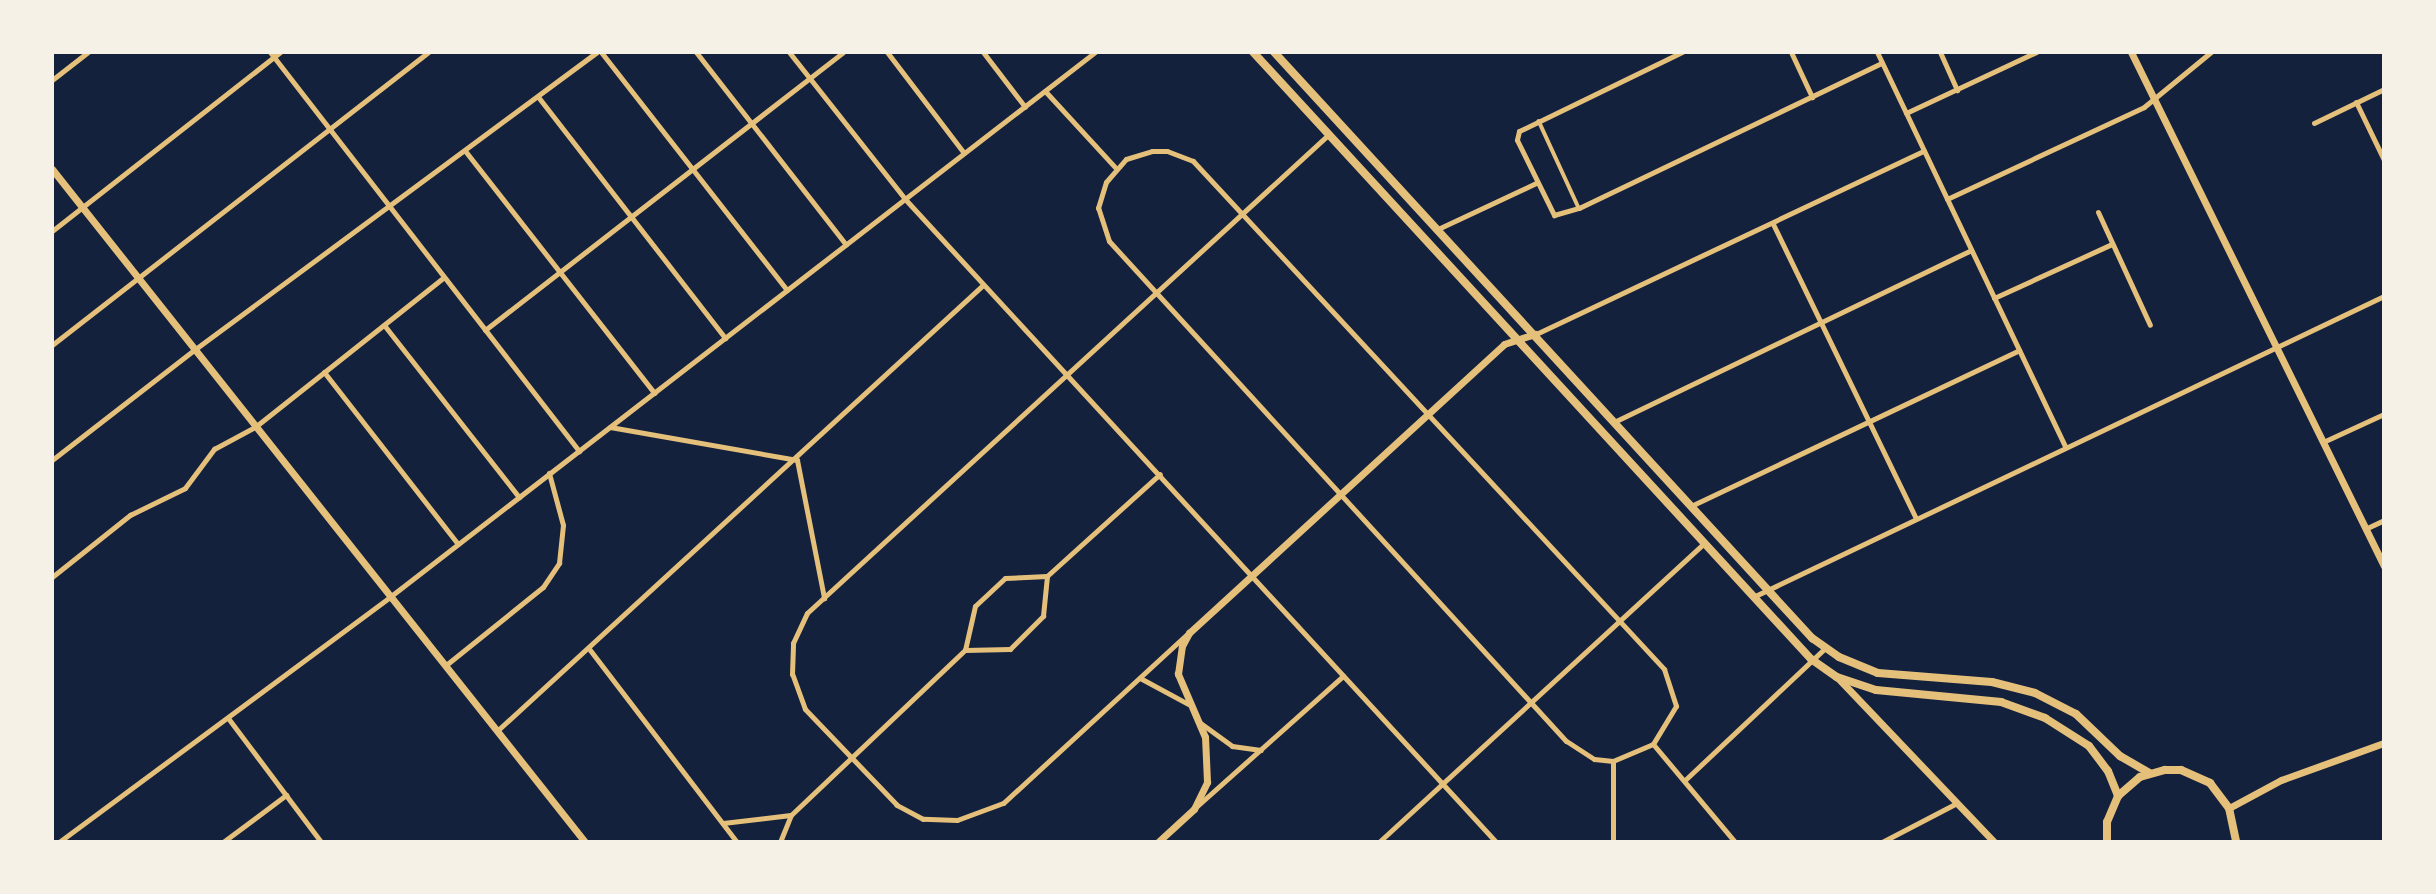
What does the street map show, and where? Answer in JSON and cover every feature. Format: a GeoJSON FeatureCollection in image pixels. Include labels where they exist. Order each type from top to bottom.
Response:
{"type":"FeatureCollection","features":[{"type":"Feature","properties":{"kind":"main road"},"geometry":{"type":"LineString","coordinates":[[1253,52],[1811,659],[1837,677],[1994,842]]}},
{"type":"Feature","properties":{"kind":"main road"},"geometry":{"type":"LineString","coordinates":[[1274,52],[1440,228],[1767,588],[1825,648],[1860,667],[1892,676],[1992,682],[2035,693],[2076,714],[2120,756],[2150,773]]}},
{"type":"Feature","properties":{"kind":"main road"},"geometry":{"type":"LineString","coordinates":[[2131,52],[2384,566]]}},
{"type":"Feature","properties":{"kind":"main road"},"geometry":{"type":"LineString","coordinates":[[52,169],[585,842]]}},
{"type":"Feature","properties":{"kind":"main road"},"geometry":{"type":"LineString","coordinates":[[1158,842],[1194,809],[1209,767],[1196,719],[1178,674],[1182,646],[1189,633],[1428,413],[1517,337],[1536,334]]}},
{"type":"Feature","properties":{"kind":"main road"},"geometry":{"type":"LineString","coordinates":[[1837,677],[1897,694],[2001,702],[2045,718],[2089,746],[2108,771],[2118,796]]}},
{"type":"Feature","properties":{"kind":"main road"},"geometry":{"type":"LineString","coordinates":[[2229,808],[2281,780],[2384,743]]}},
{"type":"Feature","properties":{"kind":"main road"},"geometry":{"type":"LineString","coordinates":[[2106,842],[2107,822],[2118,796],[2150,773],[2181,770],[2210,783],[2229,808],[2235,842]]}},
{"type":"Feature","properties":{"kind":"street"},"geometry":{"type":"LineString","coordinates":[[52,80],[88,52]]}},
{"type":"Feature","properties":{"kind":"street"},"geometry":{"type":"LineString","coordinates":[[52,231],[279,52]]}},
{"type":"Feature","properties":{"kind":"street"},"geometry":{"type":"LineString","coordinates":[[52,345],[428,52]]}},
{"type":"Feature","properties":{"kind":"street"},"geometry":{"type":"LineString","coordinates":[[52,460],[194,349],[599,52],[787,290]]}},
{"type":"Feature","properties":{"kind":"street"},"geometry":{"type":"LineString","coordinates":[[696,52],[846,245]]}},
{"type":"Feature","properties":{"kind":"street"},"geometry":{"type":"LineString","coordinates":[[789,52],[905,200],[1496,842]]}},
{"type":"Feature","properties":{"kind":"street"},"geometry":{"type":"LineString","coordinates":[[485,330],[843,52]]}},
{"type":"Feature","properties":{"kind":"street"},"geometry":{"type":"LineString","coordinates":[[887,52],[964,153]]}},
{"type":"Feature","properties":{"kind":"street"},"geometry":{"type":"LineString","coordinates":[[983,52],[1025,107]]}},
{"type":"Feature","properties":{"kind":"street"},"geometry":{"type":"LineString","coordinates":[[1080,52],[1086,60]]}},
{"type":"Feature","properties":{"kind":"street"},"geometry":{"type":"LineString","coordinates":[[60,842],[391,596],[1095,52]]}},
{"type":"Feature","properties":{"kind":"street"},"geometry":{"type":"LineString","coordinates":[[1682,52],[1539,121],[1517,135],[1536,183],[1554,215],[1579,208],[1882,63]]}},
{"type":"Feature","properties":{"kind":"street"},"geometry":{"type":"LineString","coordinates":[[1791,52],[1812,97]]}},
{"type":"Feature","properties":{"kind":"street"},"geometry":{"type":"LineString","coordinates":[[1877,52],[2065,447]]}},
{"type":"Feature","properties":{"kind":"street"},"geometry":{"type":"LineString","coordinates":[[1940,52],[1957,90]]}},
{"type":"Feature","properties":{"kind":"street"},"geometry":{"type":"LineString","coordinates":[[1906,113],[2036,52]]}},
{"type":"Feature","properties":{"kind":"street"},"geometry":{"type":"LineString","coordinates":[[1947,199],[2154,101],[2211,52]]}},
{"type":"Feature","properties":{"kind":"street"},"geometry":{"type":"LineString","coordinates":[[272,55],[579,451]]}},
{"type":"Feature","properties":{"kind":"street"},"geometry":{"type":"LineString","coordinates":[[2314,123],[2384,89]]}},
{"type":"Feature","properties":{"kind":"street"},"geometry":{"type":"LineString","coordinates":[[1045,91],[1115,167]]}},
{"type":"Feature","properties":{"kind":"street"},"geometry":{"type":"LineString","coordinates":[[539,98],[725,338]]}},
{"type":"Feature","properties":{"kind":"street"},"geometry":{"type":"LineString","coordinates":[[2356,102],[2384,160]]}},
{"type":"Feature","properties":{"kind":"street"},"geometry":{"type":"LineString","coordinates":[[1539,121],[1579,208]]}},
{"type":"Feature","properties":{"kind":"street"},"geometry":{"type":"LineString","coordinates":[[1189,633],[1003,803],[967,819],[923,819],[908,813],[848,757],[805,709],[792,674],[796,631],[824,598],[1329,134]]}},
{"type":"Feature","properties":{"kind":"street"},"geometry":{"type":"LineString","coordinates":[[1536,334],[1773,224],[1924,150]]}},
{"type":"Feature","properties":{"kind":"street"},"geometry":{"type":"LineString","coordinates":[[1152,151],[1181,155],[1193,161],[1428,413],[1620,620],[1671,682],[1676,706],[1653,744],[1613,761],[1583,754],[1530,702],[1109,241],[1099,219],[1100,196],[1115,167],[1152,151]]}},
{"type":"Feature","properties":{"kind":"street"},"geometry":{"type":"LineString","coordinates":[[466,152],[654,393]]}},
{"type":"Feature","properties":{"kind":"street"},"geometry":{"type":"LineString","coordinates":[[1440,228],[1536,183]]}},
{"type":"Feature","properties":{"kind":"street"},"geometry":{"type":"LineString","coordinates":[[2098,212],[2150,325]]}},
{"type":"Feature","properties":{"kind":"street"},"geometry":{"type":"LineString","coordinates":[[1773,224],[1915,517]]}},
{"type":"Feature","properties":{"kind":"street"},"geometry":{"type":"LineString","coordinates":[[1994,298],[2112,244]]}},
{"type":"Feature","properties":{"kind":"street"},"geometry":{"type":"LineString","coordinates":[[1616,421],[1971,250]]}},
{"type":"Feature","properties":{"kind":"street"},"geometry":{"type":"LineString","coordinates":[[52,577],[130,515],[185,488],[214,450],[255,427],[444,277]]}},
{"type":"Feature","properties":{"kind":"street"},"geometry":{"type":"LineString","coordinates":[[498,730],[590,650],[984,285]]}},
{"type":"Feature","properties":{"kind":"street"},"geometry":{"type":"LineString","coordinates":[[1753,597],[1915,517],[2384,296]]}},
{"type":"Feature","properties":{"kind":"street"},"geometry":{"type":"LineString","coordinates":[[384,325],[519,497]]}},
{"type":"Feature","properties":{"kind":"street"},"geometry":{"type":"LineString","coordinates":[[1693,505],[2019,350]]}},
{"type":"Feature","properties":{"kind":"street"},"geometry":{"type":"LineString","coordinates":[[324,372],[458,544]]}},
{"type":"Feature","properties":{"kind":"street"},"geometry":{"type":"LineString","coordinates":[[2323,442],[2384,414]]}},
{"type":"Feature","properties":{"kind":"street"},"geometry":{"type":"LineString","coordinates":[[610,427],[797,460]]}},
{"type":"Feature","properties":{"kind":"street"},"geometry":{"type":"LineString","coordinates":[[797,460],[824,598]]}},
{"type":"Feature","properties":{"kind":"street"},"geometry":{"type":"LineString","coordinates":[[446,664],[543,586],[559,563],[563,525],[550,473]]}},
{"type":"Feature","properties":{"kind":"street"},"geometry":{"type":"LineString","coordinates":[[780,842],[791,815],[848,757],[965,650],[971,611],[1005,578],[1047,576],[1160,474]]}},
{"type":"Feature","properties":{"kind":"street"},"geometry":{"type":"LineString","coordinates":[[2365,529],[2384,520]]}},
{"type":"Feature","properties":{"kind":"street"},"geometry":{"type":"LineString","coordinates":[[1379,842],[1704,542]]}},
{"type":"Feature","properties":{"kind":"street"},"geometry":{"type":"LineString","coordinates":[[965,650],[1010,649],[1043,616],[1047,576]]}},
{"type":"Feature","properties":{"kind":"street"},"geometry":{"type":"LineString","coordinates":[[1685,780],[1825,648]]}},
{"type":"Feature","properties":{"kind":"street"},"geometry":{"type":"LineString","coordinates":[[590,650],[737,842]]}},
{"type":"Feature","properties":{"kind":"street"},"geometry":{"type":"LineString","coordinates":[[1194,809],[1343,676]]}},
{"type":"Feature","properties":{"kind":"street"},"geometry":{"type":"LineString","coordinates":[[1140,678],[1188,704]]}},
{"type":"Feature","properties":{"kind":"street"},"geometry":{"type":"LineString","coordinates":[[228,718],[321,842]]}},
{"type":"Feature","properties":{"kind":"street"},"geometry":{"type":"LineString","coordinates":[[1196,719],[1232,746],[1261,750]]}},
{"type":"Feature","properties":{"kind":"street"},"geometry":{"type":"LineString","coordinates":[[1653,744],[1735,842]]}},
{"type":"Feature","properties":{"kind":"street"},"geometry":{"type":"LineString","coordinates":[[1613,761],[1613,842]]}},
{"type":"Feature","properties":{"kind":"street"},"geometry":{"type":"LineString","coordinates":[[223,842],[285,794]]}},
{"type":"Feature","properties":{"kind":"street"},"geometry":{"type":"LineString","coordinates":[[1882,842],[1957,803]]}},
{"type":"Feature","properties":{"kind":"street"},"geometry":{"type":"LineString","coordinates":[[723,823],[791,815]]}}]}
